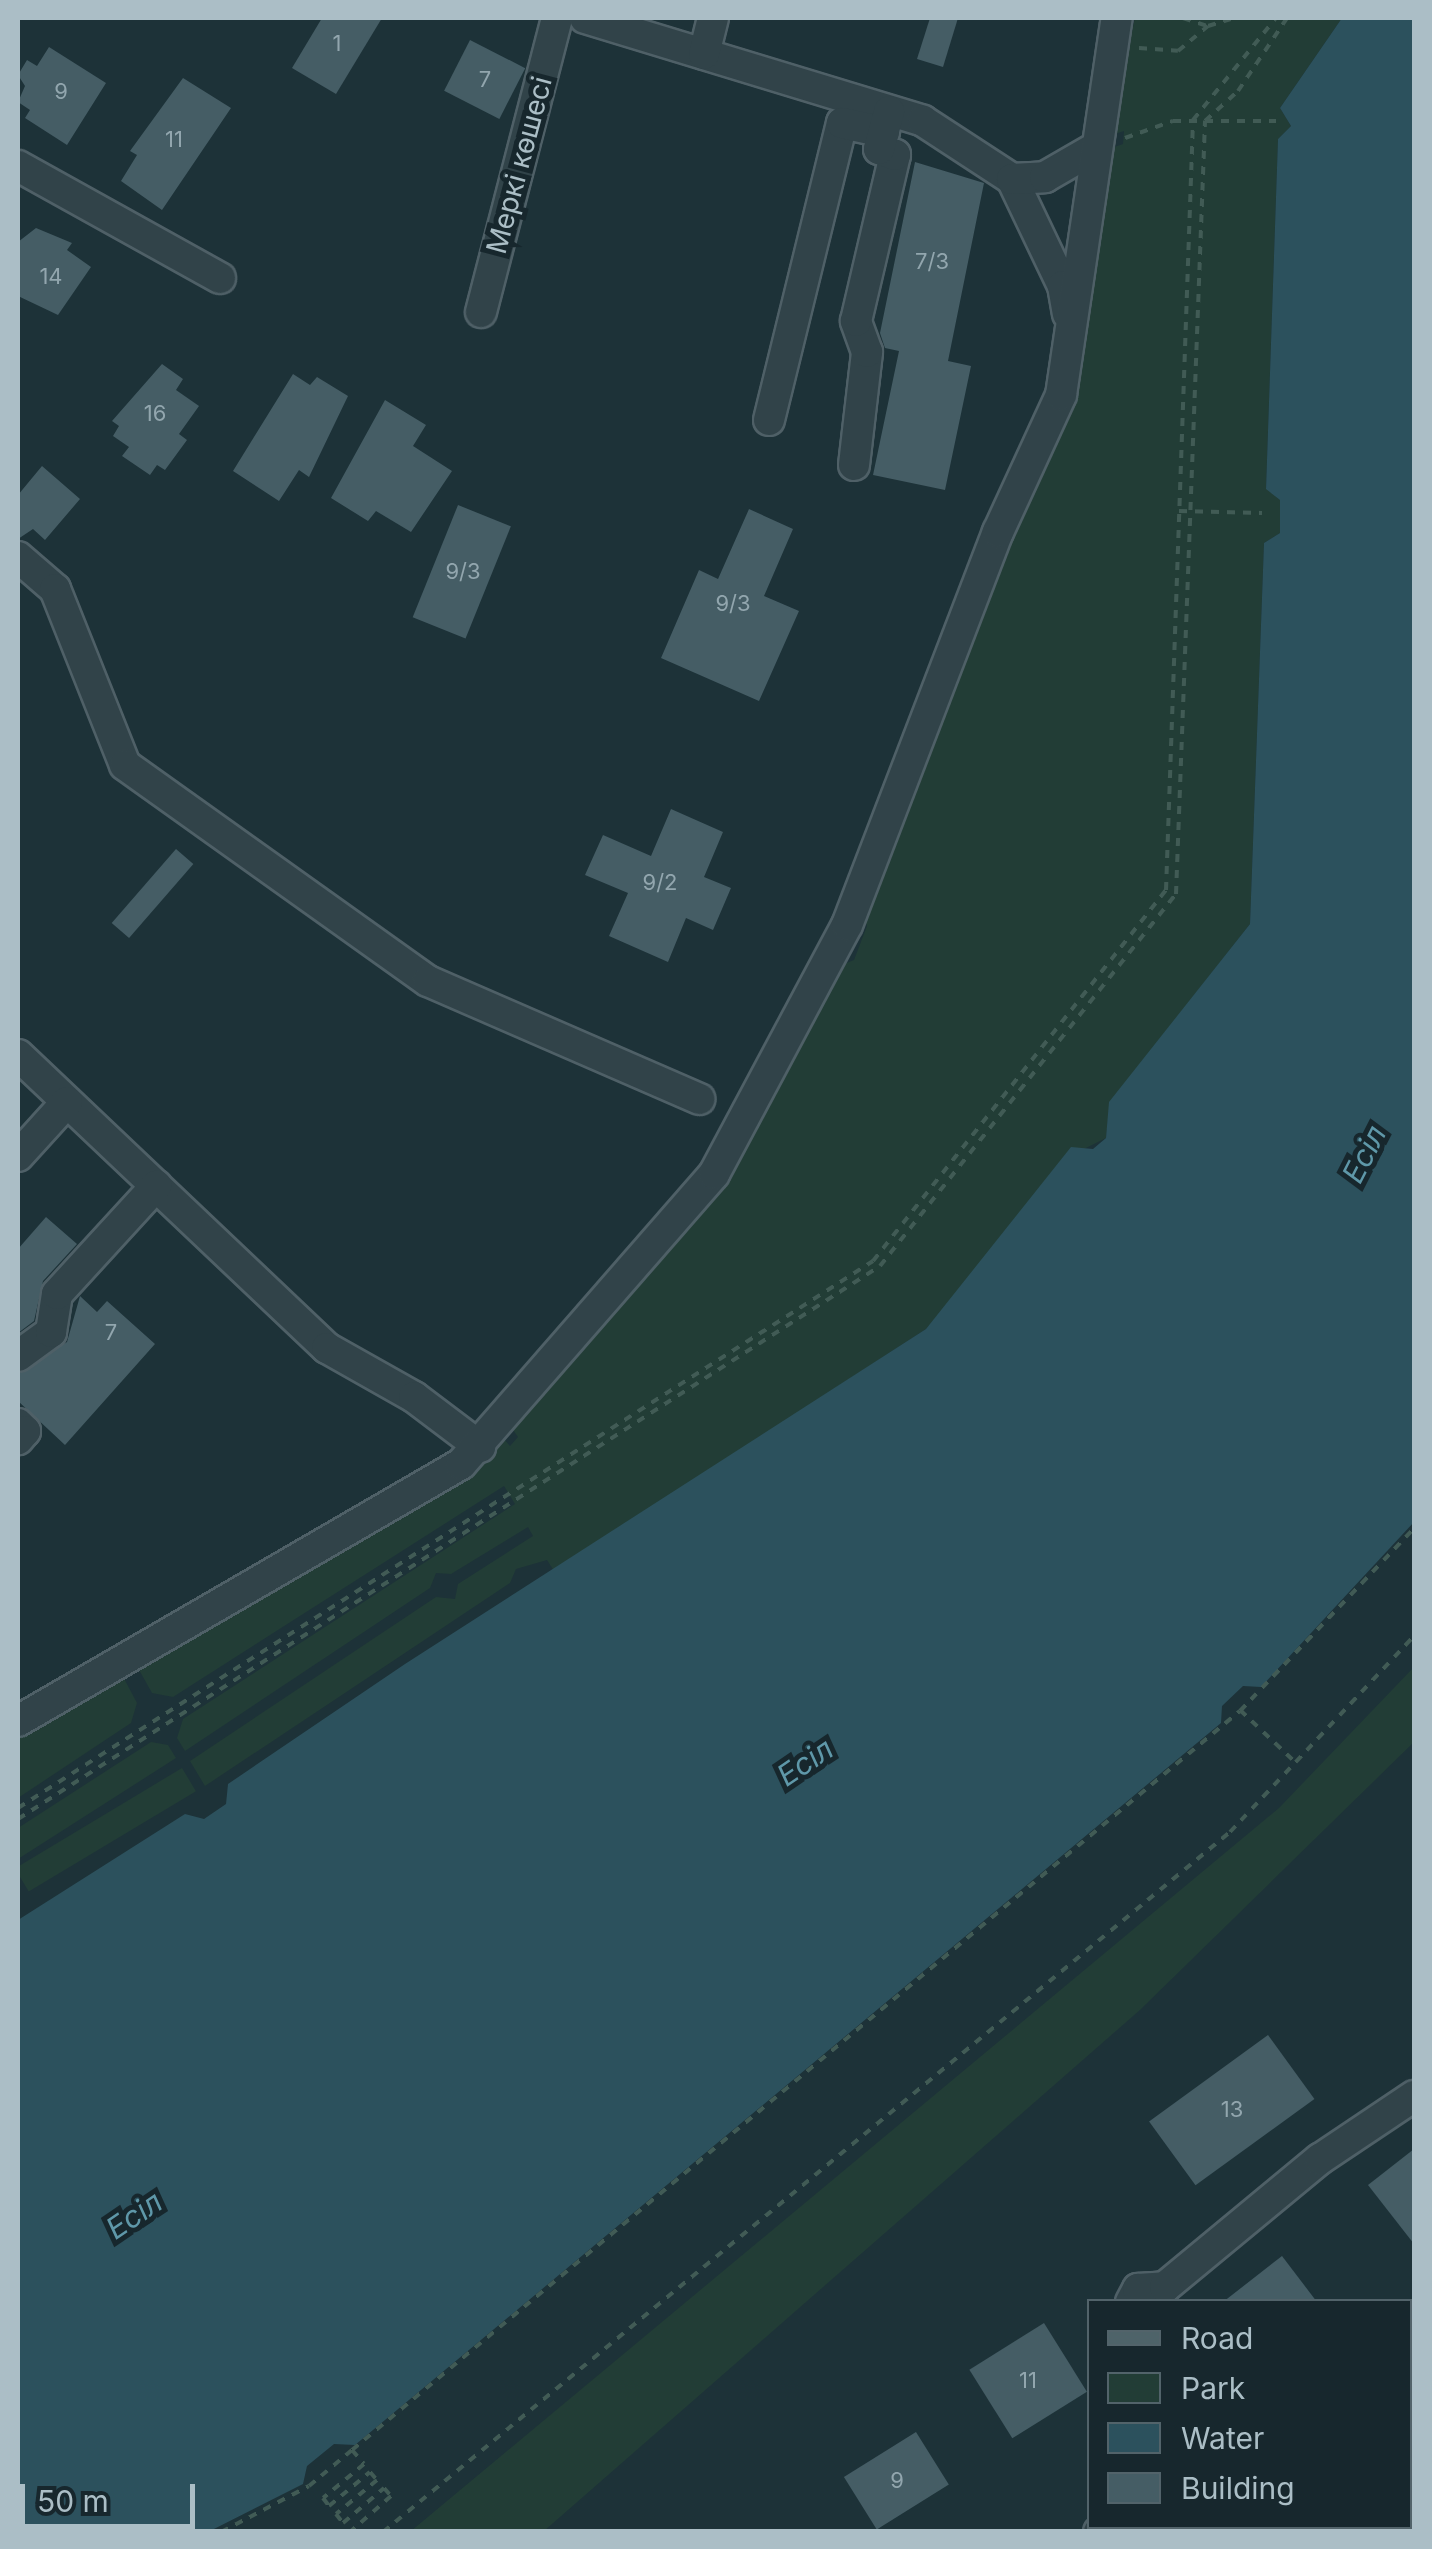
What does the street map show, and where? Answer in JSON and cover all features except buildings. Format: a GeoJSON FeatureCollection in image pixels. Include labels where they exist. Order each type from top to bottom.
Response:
{"type":"FeatureCollection","features":[{"type":"Feature","properties":{"kind":"street","name":"Меркі көшесі"},"geometry":{"type":"LineString","coordinates":[[480,312],[557,18]]}},
{"type":"Feature","properties":{"kind":"street"},"geometry":{"type":"LineString","coordinates":[[585,18],[704,54],[886,122]]}},
{"type":"Feature","properties":{"kind":"street"},"geometry":{"type":"LineString","coordinates":[[704,54],[713,18]]}},
{"type":"Feature","properties":{"kind":"street"},"geometry":{"type":"LineString","coordinates":[[18,1721],[440,1478],[480,1446],[678,1222],[748,1117],[848,925],[998,532],[1048,434],[1073,341],[1092,150],[1116,30]]}},
{"type":"Feature","properties":{"kind":"street"},"geometry":{"type":"LineString","coordinates":[[769,420],[842,122],[923,121],[1012,179],[1063,286],[1073,341]]}},
{"type":"Feature","properties":{"kind":"street"},"geometry":{"type":"LineString","coordinates":[[854,466],[867,352],[856,320],[895,155],[880,149],[886,122]]}},
{"type":"Feature","properties":{"kind":"street"},"geometry":{"type":"LineString","coordinates":[[1012,179],[1045,177],[1092,150]]}},
{"type":"Feature","properties":{"kind":"street"},"geometry":{"type":"LineString","coordinates":[[18,166],[220,278]]}},
{"type":"Feature","properties":{"kind":"street"},"geometry":{"type":"LineString","coordinates":[[18,556],[55,589],[125,765],[428,980],[700,1099]]}},
{"type":"Feature","properties":{"kind":"street"},"geometry":{"type":"LineString","coordinates":[[18,1054],[326,1348],[414,1397],[480,1446]]}},
{"type":"Feature","properties":{"kind":"street"},"geometry":{"type":"LineString","coordinates":[[18,1156],[67,1102]]}},
{"type":"Feature","properties":{"kind":"street"},"geometry":{"type":"LineString","coordinates":[[18,1356],[52,1332],[58,1294],[156,1186]]}},
{"type":"Feature","properties":{"kind":"street"},"geometry":{"type":"LineString","coordinates":[[18,1424],[25,1430],[18,1438]]}},
{"type":"Feature","properties":{"kind":"street"},"geometry":{"type":"LineString","coordinates":[[1133,2299],[1138,2289],[1166,2294],[1320,2158],[1414,2096]]}},
{"type":"Feature","properties":{"kind":"path"},"geometry":{"type":"LineString","coordinates":[[1183,18],[1208,26]]}},
{"type":"Feature","properties":{"kind":"path"},"geometry":{"type":"LineString","coordinates":[[1116,30],[1178,51],[1208,26],[1234,18]]}},
{"type":"Feature","properties":{"kind":"path"},"geometry":{"type":"LineString","coordinates":[[18,1808],[873,1260],[1166,890],[1193,120],[1232,82],[1276,18]]}},
{"type":"Feature","properties":{"kind":"path"},"geometry":{"type":"LineString","coordinates":[[18,1819],[880,1266],[1176,894],[1204,121],[1238,91],[1287,18]]}},
{"type":"Feature","properties":{"kind":"path"},"geometry":{"type":"LineString","coordinates":[[1092,150],[1193,120],[1276,121]]}},
{"type":"Feature","properties":{"kind":"path"},"geometry":{"type":"LineString","coordinates":[[1179,512],[1262,512]]}},
{"type":"Feature","properties":{"kind":"path"},"geometry":{"type":"LineString","coordinates":[[221,2532],[310,2486],[1240,1710],[1414,1528]]}},
{"type":"Feature","properties":{"kind":"path"},"geometry":{"type":"LineString","coordinates":[[384,2532],[609,2338],[674,2298],[1216,1844],[1414,1636]]}},
{"type":"Feature","properties":{"kind":"path"},"geometry":{"type":"LineString","coordinates":[[1240,1710],[1296,1762]]}},
{"type":"Feature","properties":{"kind":"path"},"geometry":{"type":"LineString","coordinates":[[350,2532],[391,2496],[384,2488],[343,2523],[336,2514],[377,2480],[370,2472],[330,2506],[323,2498],[364,2464],[352,2450]]}},
{"type":"Feature","properties":{"kind":"green space"},"geometry":{"type":"Polygon","coordinates":[[[1135,18],[1342,18],[1280,108],[1291,126],[1278,139],[1266,488],[1280,500],[1280,533],[1264,543],[1250,924],[1110,1102],[1106,1138],[1082,1150],[926,1329],[554,1571],[547,1560],[516,1569],[510,1583],[205,1786],[190,1761],[436,1597],[455,1599],[458,1584],[533,1536],[528,1527],[451,1574],[436,1573],[430,1588],[185,1751],[177,1738],[183,1719],[515,1504],[504,1486],[173,1697],[152,1693],[134,1661],[450,1490],[503,1438],[510,1446],[518,1437],[511,1427],[704,1205],[834,968],[854,960],[867,926],[861,908],[998,555],[1070,402],[1109,149],[1123,144],[1124,131],[1109,136],[1135,18]]]}},
{"type":"Feature","properties":{"kind":"green space"},"geometry":{"type":"Polygon","coordinates":[[[1414,1667],[1414,1742],[1140,2010],[544,2531],[411,2531],[1279,1808],[1414,1667]]]}},
{"type":"Feature","properties":{"kind":"green space"},"geometry":{"type":"Polygon","coordinates":[[[120,1671],[137,1703],[131,1723],[18,1798],[18,1735],[120,1671]]]}},
{"type":"Feature","properties":{"kind":"green space"},"geometry":{"type":"Polygon","coordinates":[[[151,1742],[168,1745],[176,1758],[18,1859],[18,1828],[151,1742]]]}},
{"type":"Feature","properties":{"kind":"green space"},"geometry":{"type":"Polygon","coordinates":[[[182,1768],[196,1791],[29,1892],[18,1867],[182,1768]]]}},
{"type":"Feature","properties":{"kind":"water","name":"Есіл"},"geometry":{"type":"Polygon","coordinates":[[[1342,18],[1414,18],[1414,1522],[1261,1687],[1243,1686],[1222,1706],[1221,1723],[355,2445],[334,2444],[307,2466],[303,2484],[210,2531],[18,2531],[18,1920],[185,1814],[204,1819],[226,1804],[228,1784],[405,1664],[926,1329],[1071,1147],[1093,1149],[1106,1138],[1109,1102],[1250,924],[1264,543],[1280,533],[1280,500],[1266,489],[1278,139],[1291,126],[1280,108],[1342,18]]]}}]}
